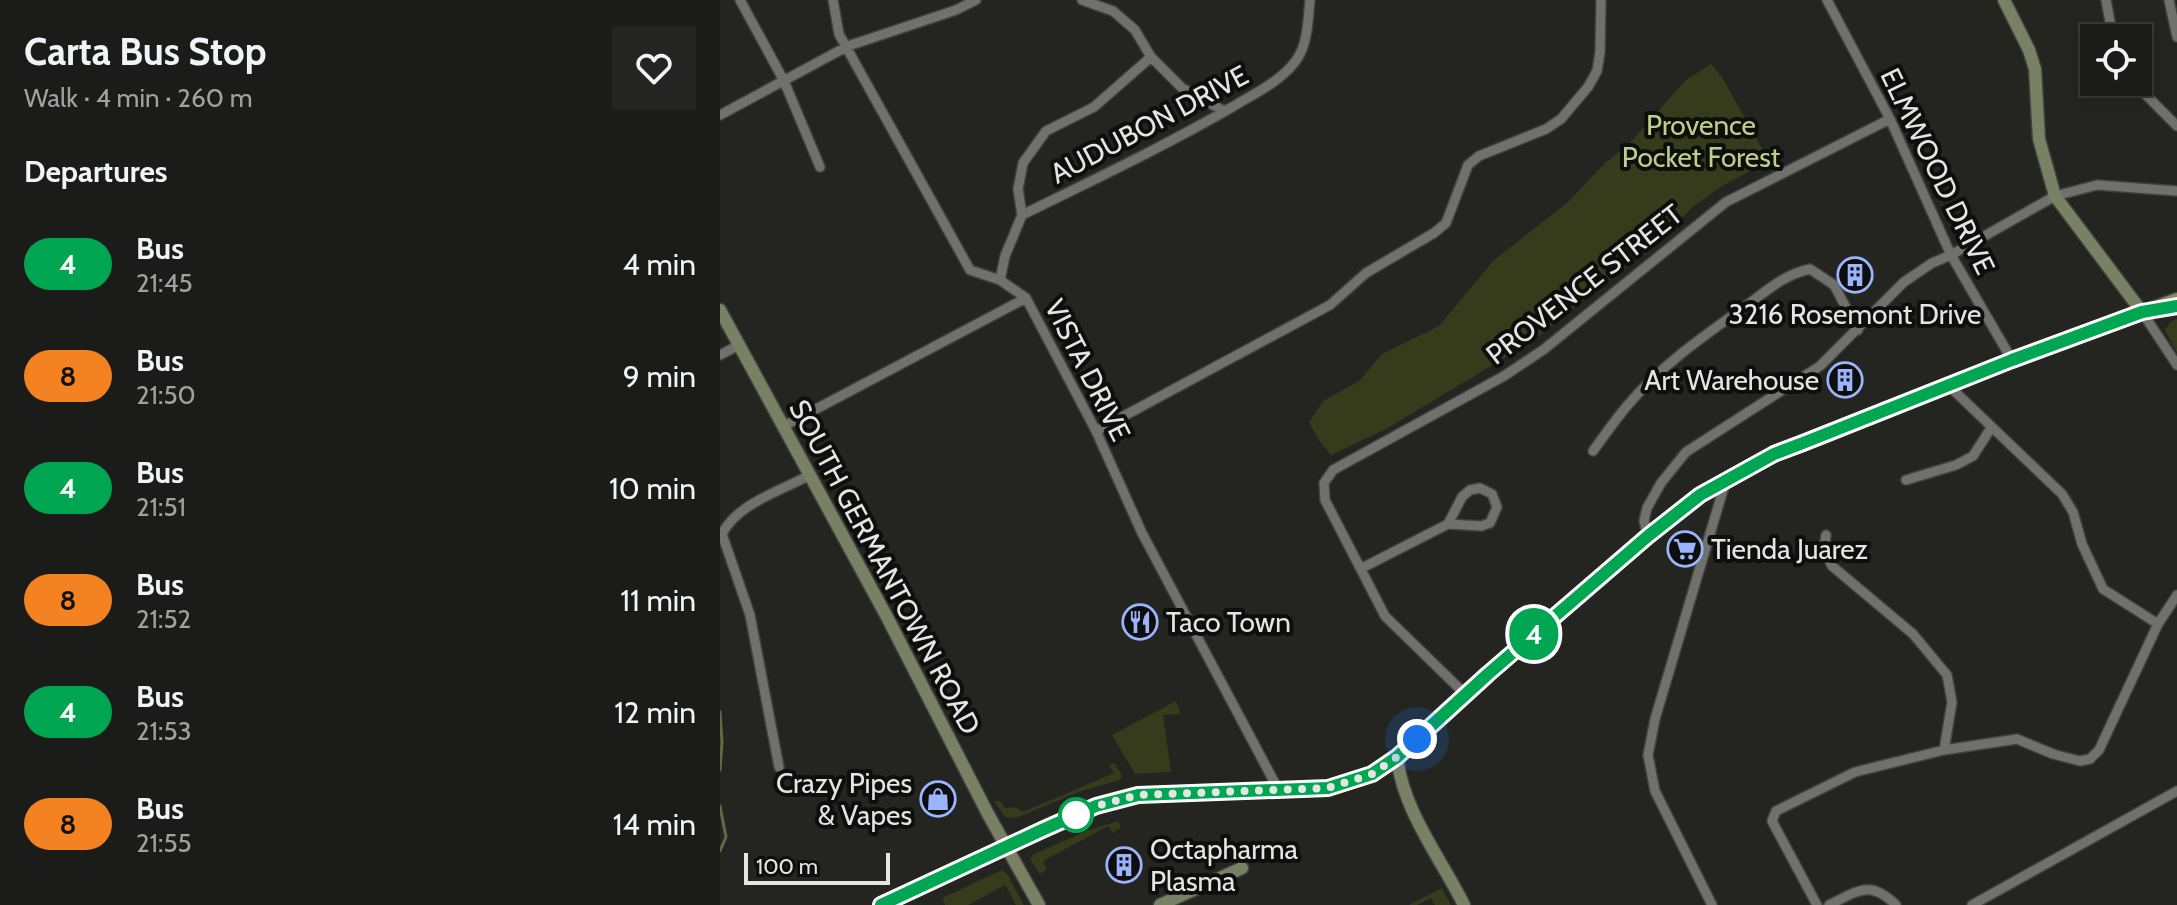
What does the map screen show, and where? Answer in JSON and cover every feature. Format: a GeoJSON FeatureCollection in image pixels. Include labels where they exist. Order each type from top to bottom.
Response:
{"type":"FeatureCollection","features":[{"type":"Feature","properties":{"kind":"main road"},"geometry":{"type":"LineString","coordinates":[[2004,0],[2035,69],[2039,139],[2055,196],[2142,312]]}},
{"type":"Feature","properties":{"kind":"main road"},"geometry":{"type":"LineString","coordinates":[[881,905],[1096,806],[1138,795],[1328,788],[1357,781],[1397,757],[1465,694],[1700,495],[1774,454],[2012,360],[2142,312],[2177,303]]}},
{"type":"Feature","properties":{"kind":"main road","name":"SOUTH GERMANTOWN ROAD"},"geometry":{"type":"LineString","coordinates":[[720,310],[1039,905]]}},
{"type":"Feature","properties":{"kind":"main road"},"geometry":{"type":"LineString","coordinates":[[1397,757],[1406,800],[1464,905]]}},
{"type":"Feature","properties":{"kind":"main road"},"geometry":{"type":"LineString","coordinates":[[1160,905],[1242,868]]}},
{"type":"Feature","properties":{"kind":"street"},"geometry":{"type":"LineString","coordinates":[[740,0],[784,81],[820,167]]}},
{"type":"Feature","properties":{"kind":"street","name":"VISTA DRIVE"},"geometry":{"type":"LineString","coordinates":[[833,0],[839,34],[970,270],[1000,280],[1026,298],[1062,361],[1142,533],[1278,789]]}},
{"type":"Feature","properties":{"kind":"street"},"geometry":{"type":"LineString","coordinates":[[720,115],[848,46],[956,10],[976,0]]}},
{"type":"Feature","properties":{"kind":"street"},"geometry":{"type":"LineString","coordinates":[[1082,0],[1113,11],[1135,30],[1151,57],[1182,88],[1224,111]]}},
{"type":"Feature","properties":{"kind":"street","name":"AUDUBON DRIVE"},"geometry":{"type":"LineString","coordinates":[[1022,215],[1183,136],[1268,85],[1297,59],[1304,41],[1310,0]]}},
{"type":"Feature","properties":{"kind":"street"},"geometry":{"type":"LineString","coordinates":[[1096,431],[1330,305],[1366,273],[1446,223],[1468,165],[1479,156],[1546,129],[1561,119],[1588,87],[1597,71],[1600,52],[1601,0]]}},
{"type":"Feature","properties":{"kind":"street","name":"ELMWOOD DRIVE"},"geometry":{"type":"LineString","coordinates":[[1827,0],[1890,119],[1951,255],[2012,360]]}},
{"type":"Feature","properties":{"kind":"street"},"geometry":{"type":"LineString","coordinates":[[2106,0],[2110,24]]}},
{"type":"Feature","properties":{"kind":"street"},"geometry":{"type":"LineString","coordinates":[[2169,0],[2177,37]]}},
{"type":"Feature","properties":{"kind":"street"},"geometry":{"type":"LineString","coordinates":[[1000,280],[1005,256],[1022,215],[1018,189],[1023,163],[1046,131],[1094,107],[1151,57]]}},
{"type":"Feature","properties":{"kind":"street"},"geometry":{"type":"LineString","coordinates":[[2147,96],[2177,126]]}},
{"type":"Feature","properties":{"kind":"street","name":"PROVENCE STREET"},"geometry":{"type":"LineString","coordinates":[[1362,568],[1325,500],[1324,483],[1333,470],[1504,376],[1543,350],[1726,202],[1890,119]]}},
{"type":"Feature","properties":{"kind":"street"},"geometry":{"type":"LineString","coordinates":[[1648,536],[1644,521],[1647,508],[1661,483],[1686,452],[1820,366],[1904,282],[1932,263],[2055,196],[2097,185],[2177,191]]}},
{"type":"Feature","properties":{"kind":"street"},"geometry":{"type":"LineString","coordinates":[[1593,451],[1628,404],[1652,380],[1704,336],[1774,285],[1798,272],[1810,269],[1834,285],[1858,330]]}},
{"type":"Feature","properties":{"kind":"street"},"geometry":{"type":"LineString","coordinates":[[784,426],[1026,298]]}},
{"type":"Feature","properties":{"kind":"street"},"geometry":{"type":"LineString","coordinates":[[2142,312],[2177,365]]}},
{"type":"Feature","properties":{"kind":"street"},"geometry":{"type":"LineString","coordinates":[[720,355],[739,345]]}},
{"type":"Feature","properties":{"kind":"street"},"geometry":{"type":"LineString","coordinates":[[1949,386],[2062,494],[2073,512],[2082,544],[2103,589],[2158,624]]}},
{"type":"Feature","properties":{"kind":"street"},"geometry":{"type":"LineString","coordinates":[[1906,480],[1956,465],[1973,456],[1991,428]]}},
{"type":"Feature","properties":{"kind":"street"},"geometry":{"type":"LineString","coordinates":[[779,767],[750,615],[722,534],[728,522],[746,509],[808,476]]}},
{"type":"Feature","properties":{"kind":"street"},"geometry":{"type":"LineString","coordinates":[[1712,905],[1655,791],[1648,755],[1655,719],[1726,480]]}},
{"type":"Feature","properties":{"kind":"street"},"geometry":{"type":"LineString","coordinates":[[1448,524],[1462,497],[1470,490],[1480,488],[1492,494],[1497,507],[1490,523],[1481,526],[1448,524],[1362,568],[1385,616],[1465,694]]}},
{"type":"Feature","properties":{"kind":"street"},"geometry":{"type":"LineString","coordinates":[[1826,535],[1824,549],[1832,566],[1913,634],[1947,675],[1952,702],[1944,750]]}},
{"type":"Feature","properties":{"kind":"street"},"geometry":{"type":"LineString","coordinates":[[1817,905],[1772,821],[1776,811],[1855,772],[1944,750],[2017,739],[2053,754],[2080,761],[2090,759],[2099,750],[2158,624],[2177,595]]}},
{"type":"Feature","properties":{"kind":"street"},"geometry":{"type":"LineString","coordinates":[[1972,905],[2177,791]]}},
{"type":"Feature","properties":{"kind":"street"},"geometry":{"type":"LineString","coordinates":[[1829,905],[1863,888],[1882,892],[1896,905]]}},
{"type":"Feature","properties":{"kind":"green space","name":"Provence Pocket Forest"},"geometry":{"type":"Polygon","coordinates":[[[1711,64],[1722,77],[1769,161],[1722,186],[1693,207],[1627,266],[1531,342],[1386,429],[1331,455],[1309,422],[1323,401],[1359,381],[1382,354],[1439,326],[1493,261],[1568,202],[1605,163],[1628,145],[1685,81],[1711,64]]]}},
{"type":"Feature","properties":{"kind":"green space"},"geometry":{"type":"Polygon","coordinates":[[[2177,319],[2177,353],[2165,330],[2170,322],[2177,319]]]}},
{"type":"Feature","properties":{"kind":"green space"},"geometry":{"type":"Polygon","coordinates":[[[1176,701],[1181,714],[1163,715],[1171,772],[1135,774],[1112,735],[1176,701]]]}},
{"type":"Feature","properties":{"kind":"green space"},"geometry":{"type":"Polygon","coordinates":[[[1114,763],[1122,775],[1120,780],[1081,791],[1016,818],[1005,817],[994,801],[1000,801],[1005,808],[1016,807],[1023,812],[1114,773],[1109,765],[1114,763]]]}},
{"type":"Feature","properties":{"kind":"green space"},"geometry":{"type":"Polygon","coordinates":[[[1118,821],[1121,827],[1113,833],[1108,826],[1043,861],[1046,870],[1040,874],[1030,859],[1034,854],[1086,831],[1118,821]]]}},
{"type":"Feature","properties":{"kind":"green space"},"geometry":{"type":"Polygon","coordinates":[[[1002,870],[1024,905],[1016,905],[1005,885],[968,905],[945,905],[942,898],[1002,870]]]}},
{"type":"Feature","properties":{"kind":"green space"},"geometry":{"type":"Polygon","coordinates":[[[1442,888],[1451,905],[1435,905],[1431,898],[1417,905],[1409,905],[1442,888]]]}},
{"type":"Feature","properties":{"kind":"waterway"},"geometry":{"type":"LineString","coordinates":[[720,712],[720,770]]}},
{"type":"Feature","properties":{"kind":"waterway"},"geometry":{"type":"LineString","coordinates":[[720,806],[726,837],[720,851]]}},
{"type":"Feature","properties":{"kind":"bus line","name":"4"},"geometry":{"type":"LineString","coordinates":[[881,905],[1096,806],[1138,795],[1328,788],[1357,781],[1397,757],[1488,674],[1700,495],[1774,454],[2142,312],[2177,306]]}},
{"type":"Feature","properties":{"kind":"place","name":"3216 Rosemont Drive"},"geometry":{"type":"Point","coordinates":[1855,275]}},
{"type":"Feature","properties":{"kind":"place","name":"Art Warehouse"},"geometry":{"type":"Point","coordinates":[1845,380]}},
{"type":"Feature","properties":{"kind":"place","name":"Tienda Juarez"},"geometry":{"type":"Point","coordinates":[1685,549]}},
{"type":"Feature","properties":{"kind":"place","name":"Taco Town"},"geometry":{"type":"Point","coordinates":[1140,622]}},
{"type":"Feature","properties":{"kind":"place","name":"Crazy Pipes & Vapes"},"geometry":{"type":"Point","coordinates":[938,799]}},
{"type":"Feature","properties":{"kind":"place","name":"Octapharma Plasma"},"geometry":{"type":"Point","coordinates":[1124,865]}},
{"type":"Feature","properties":{"kind":"route"},"geometry":{"type":"LineString","coordinates":[[1076,815],[1069,818],[1096,806],[1138,795],[1328,788],[1372,774],[1417,739]]}}]}
